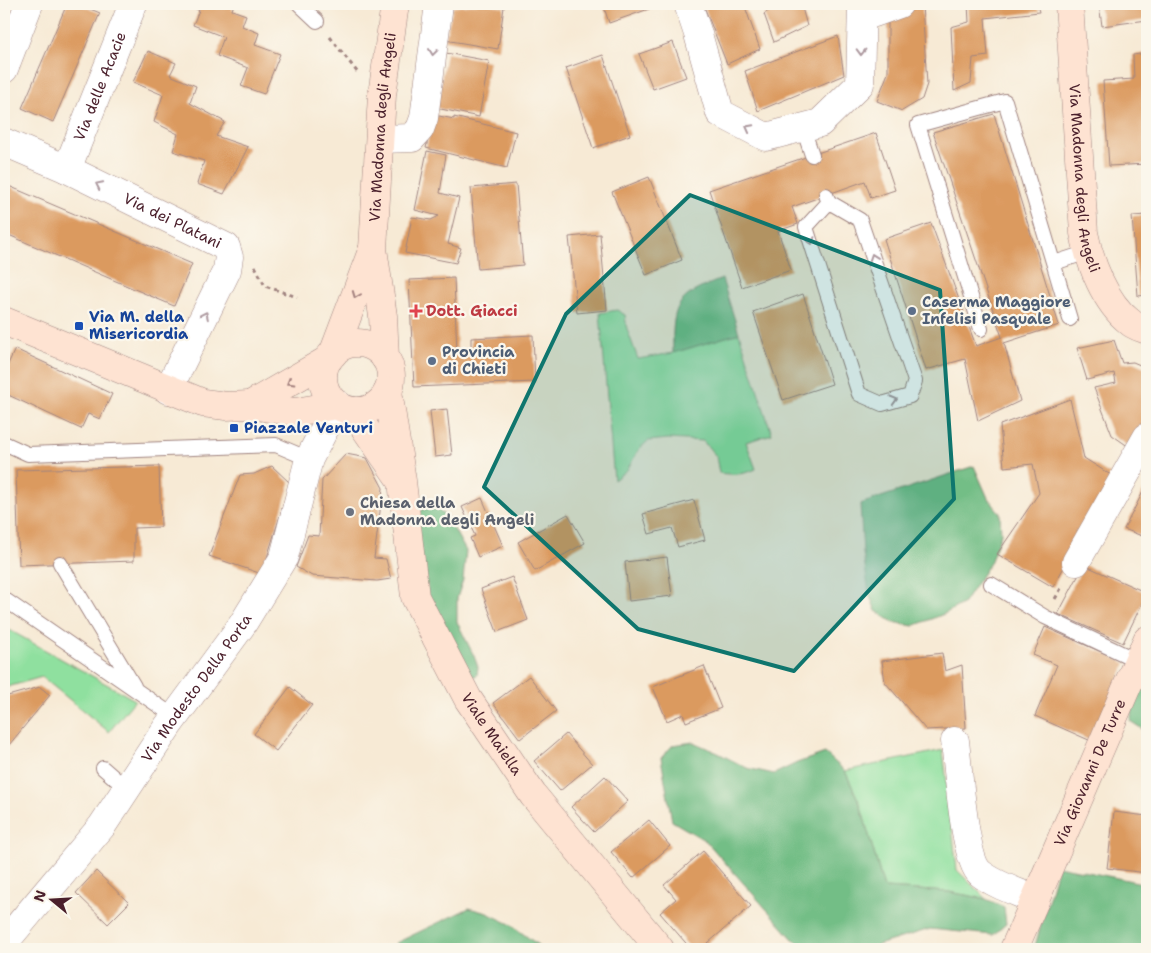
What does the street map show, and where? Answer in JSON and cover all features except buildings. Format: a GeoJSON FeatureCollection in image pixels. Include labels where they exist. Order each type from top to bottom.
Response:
{"type":"FeatureCollection","features":[{"type":"Feature","properties":{"kind":"main road","name":"Via Madonna degli Angeli"},"geometry":{"type":"LineString","coordinates":[[373,250],[382,95],[395,4]]}},
{"type":"Feature","properties":{"kind":"main road","name":"Via Madonna degli Angeli"},"geometry":{"type":"LineString","coordinates":[[1069,4],[1084,233],[1088,252],[1108,299],[1130,322],[1147,330]]}},
{"type":"Feature","properties":{"kind":"main road"},"geometry":{"type":"LineString","coordinates":[[373,250],[325,368],[324,386],[332,399],[343,407],[402,481]]}},
{"type":"Feature","properties":{"kind":"main road"},"geometry":{"type":"LineString","coordinates":[[373,250],[383,316],[385,358]]}},
{"type":"Feature","properties":{"kind":"main road"},"geometry":{"type":"LineString","coordinates":[[4,322],[168,390],[203,403],[226,406],[250,405],[295,412],[343,407],[368,409],[377,405],[388,391],[391,377],[389,366],[378,350],[371,347],[358,343],[342,347],[331,357],[250,405]]}},
{"type":"Feature","properties":{"kind":"main road","name":"Viale Maiella"},"geometry":{"type":"LineString","coordinates":[[388,391],[402,481],[415,597],[468,699],[533,795],[660,949]]}},
{"type":"Feature","properties":{"kind":"main road","name":"Via Giovanni De Turre"},"geometry":{"type":"LineString","coordinates":[[1014,949],[1144,648]]}},
{"type":"Feature","properties":{"kind":"street"},"geometry":{"type":"LineString","coordinates":[[4,69],[30,4]]}},
{"type":"Feature","properties":{"kind":"street","name":"Via delle Acacie"},"geometry":{"type":"LineString","coordinates":[[67,169],[133,4]]}},
{"type":"Feature","properties":{"kind":"street"},"geometry":{"type":"LineString","coordinates":[[380,139],[412,138],[420,129],[424,118],[439,4]]}},
{"type":"Feature","properties":{"kind":"street"},"geometry":{"type":"LineString","coordinates":[[688,4],[720,112],[766,137],[820,123],[860,84],[862,5]]}},
{"type":"Feature","properties":{"kind":"street"},"geometry":{"type":"LineString","coordinates":[[862,5],[874,13],[899,4]]}},
{"type":"Feature","properties":{"kind":"street","name":"Via dei Platani"},"geometry":{"type":"LineString","coordinates":[[4,142],[67,169],[226,247],[229,258],[227,270],[168,390]]}},
{"type":"Feature","properties":{"kind":"street","name":"Via Modesto Della Porta"},"geometry":{"type":"LineString","coordinates":[[4,943],[102,826],[175,717],[242,625],[284,557],[309,459],[326,426],[343,407]]}},
{"type":"Feature","properties":{"kind":"street"},"geometry":{"type":"LineString","coordinates":[[1076,562],[1147,437]]}},
{"type":"Feature","properties":{"kind":"street"},"geometry":{"type":"LineString","coordinates":[[955,741],[969,850],[978,872],[1035,900]]}},
{"type":"Feature","properties":{"kind":"lane"},"geometry":{"type":"LineString","coordinates":[[299,4],[317,20]]}},
{"type":"Feature","properties":{"kind":"lane"},"geometry":{"type":"LineString","coordinates":[[982,329],[918,125],[1005,101],[1070,318]]}},
{"type":"Feature","properties":{"kind":"lane"},"geometry":{"type":"LineString","coordinates":[[803,128],[812,155]]}},
{"type":"Feature","properties":{"kind":"lane"},"geometry":{"type":"LineString","coordinates":[[828,198],[860,220],[915,381],[910,396],[882,404],[859,394],[806,227],[828,198]]}},
{"type":"Feature","properties":{"kind":"lane"},"geometry":{"type":"LineString","coordinates":[[1054,263],[1088,252]]}},
{"type":"Feature","properties":{"kind":"lane"},"geometry":{"type":"LineString","coordinates":[[4,443],[28,454],[276,445],[309,459]]}},
{"type":"Feature","properties":{"kind":"lane"},"geometry":{"type":"LineString","coordinates":[[60,563],[137,691]]}},
{"type":"Feature","properties":{"kind":"lane"},"geometry":{"type":"LineString","coordinates":[[991,584],[1045,617],[1144,648]]}},
{"type":"Feature","properties":{"kind":"lane"},"geometry":{"type":"LineString","coordinates":[[4,599],[175,717]]}},
{"type":"Feature","properties":{"kind":"lane"},"geometry":{"type":"LineString","coordinates":[[103,768],[126,789]]}},
{"type":"Feature","properties":{"kind":"path"},"geometry":{"type":"LineString","coordinates":[[317,20],[360,76]]}},
{"type":"Feature","properties":{"kind":"path"},"geometry":{"type":"LineString","coordinates":[[265,286],[297,297]]}},
{"type":"Feature","properties":{"kind":"path"},"geometry":{"type":"LineString","coordinates":[[1045,617],[1076,562]]}},
{"type":"Feature","properties":{"kind":"highlighted area"},"geometry":{"type":"Polygon","coordinates":[[[690,195],[940,290],[954,499],[794,671],[638,629],[484,487],[566,314],[690,195]]]}},
{"type":"Feature","properties":{"kind":"green space"},"geometry":{"type":"Polygon","coordinates":[[[722,279],[739,333],[673,353],[674,323],[680,304],[694,291],[722,279]]]}},
{"type":"Feature","properties":{"kind":"green space"},"geometry":{"type":"Polygon","coordinates":[[[617,310],[625,315],[627,329],[638,359],[673,353],[739,333],[772,434],[746,442],[756,469],[738,474],[719,473],[716,456],[703,441],[668,439],[648,441],[639,449],[627,470],[614,480],[600,313],[617,310]]]}},
{"type":"Feature","properties":{"kind":"green space"},"geometry":{"type":"Polygon","coordinates":[[[974,466],[988,498],[1000,513],[1001,534],[990,563],[964,603],[944,614],[913,626],[893,622],[876,611],[869,594],[863,553],[860,504],[974,466]]]}},
{"type":"Feature","properties":{"kind":"green space"},"geometry":{"type":"Polygon","coordinates":[[[428,508],[438,510],[447,517],[466,551],[463,580],[457,598],[457,622],[478,667],[477,675],[469,678],[425,602],[411,513],[428,508]]]}},
{"type":"Feature","properties":{"kind":"green space"},"geometry":{"type":"Polygon","coordinates":[[[4,627],[135,700],[109,732],[42,677],[4,688],[4,627]]]}},
{"type":"Feature","properties":{"kind":"green space"},"geometry":{"type":"Polygon","coordinates":[[[1144,662],[1147,663],[1147,732],[1130,721],[1144,662]]]}},
{"type":"Feature","properties":{"kind":"green space"},"geometry":{"type":"Polygon","coordinates":[[[693,742],[747,768],[774,774],[825,753],[845,771],[860,804],[884,888],[949,892],[986,899],[1004,907],[1006,924],[993,935],[930,929],[878,945],[872,949],[807,949],[792,938],[706,841],[672,821],[661,758],[673,745],[693,742]]]}},
{"type":"Feature","properties":{"kind":"green space"},"geometry":{"type":"Polygon","coordinates":[[[943,750],[957,870],[986,899],[949,892],[884,888],[860,804],[845,771],[943,750]]]}},
{"type":"Feature","properties":{"kind":"green space"},"geometry":{"type":"Polygon","coordinates":[[[1058,866],[1147,884],[1147,949],[1034,949],[1058,866]]]}},
{"type":"Feature","properties":{"kind":"green space"},"geometry":{"type":"Polygon","coordinates":[[[469,908],[487,913],[510,924],[538,945],[539,949],[395,949],[396,943],[469,908]]]}},
{"type":"Feature","properties":{"kind":"place","name":"Dott. Giacci"},"geometry":{"type":"Point","coordinates":[416,311]}},
{"type":"Feature","properties":{"kind":"place","name":"Caserma Maggiore Infelisi Pasquale"},"geometry":{"type":"Point","coordinates":[912,311]}},
{"type":"Feature","properties":{"kind":"place","name":"Via M. della Misericordia"},"geometry":{"type":"Point","coordinates":[79,326]}},
{"type":"Feature","properties":{"kind":"place","name":"Provincia di Chieti"},"geometry":{"type":"Point","coordinates":[432,361]}},
{"type":"Feature","properties":{"kind":"place","name":"Piazzale Venturi"},"geometry":{"type":"Point","coordinates":[234,428]}},
{"type":"Feature","properties":{"kind":"place","name":"Chiesa della Madonna degli Angeli"},"geometry":{"type":"Point","coordinates":[350,512]}}]}
